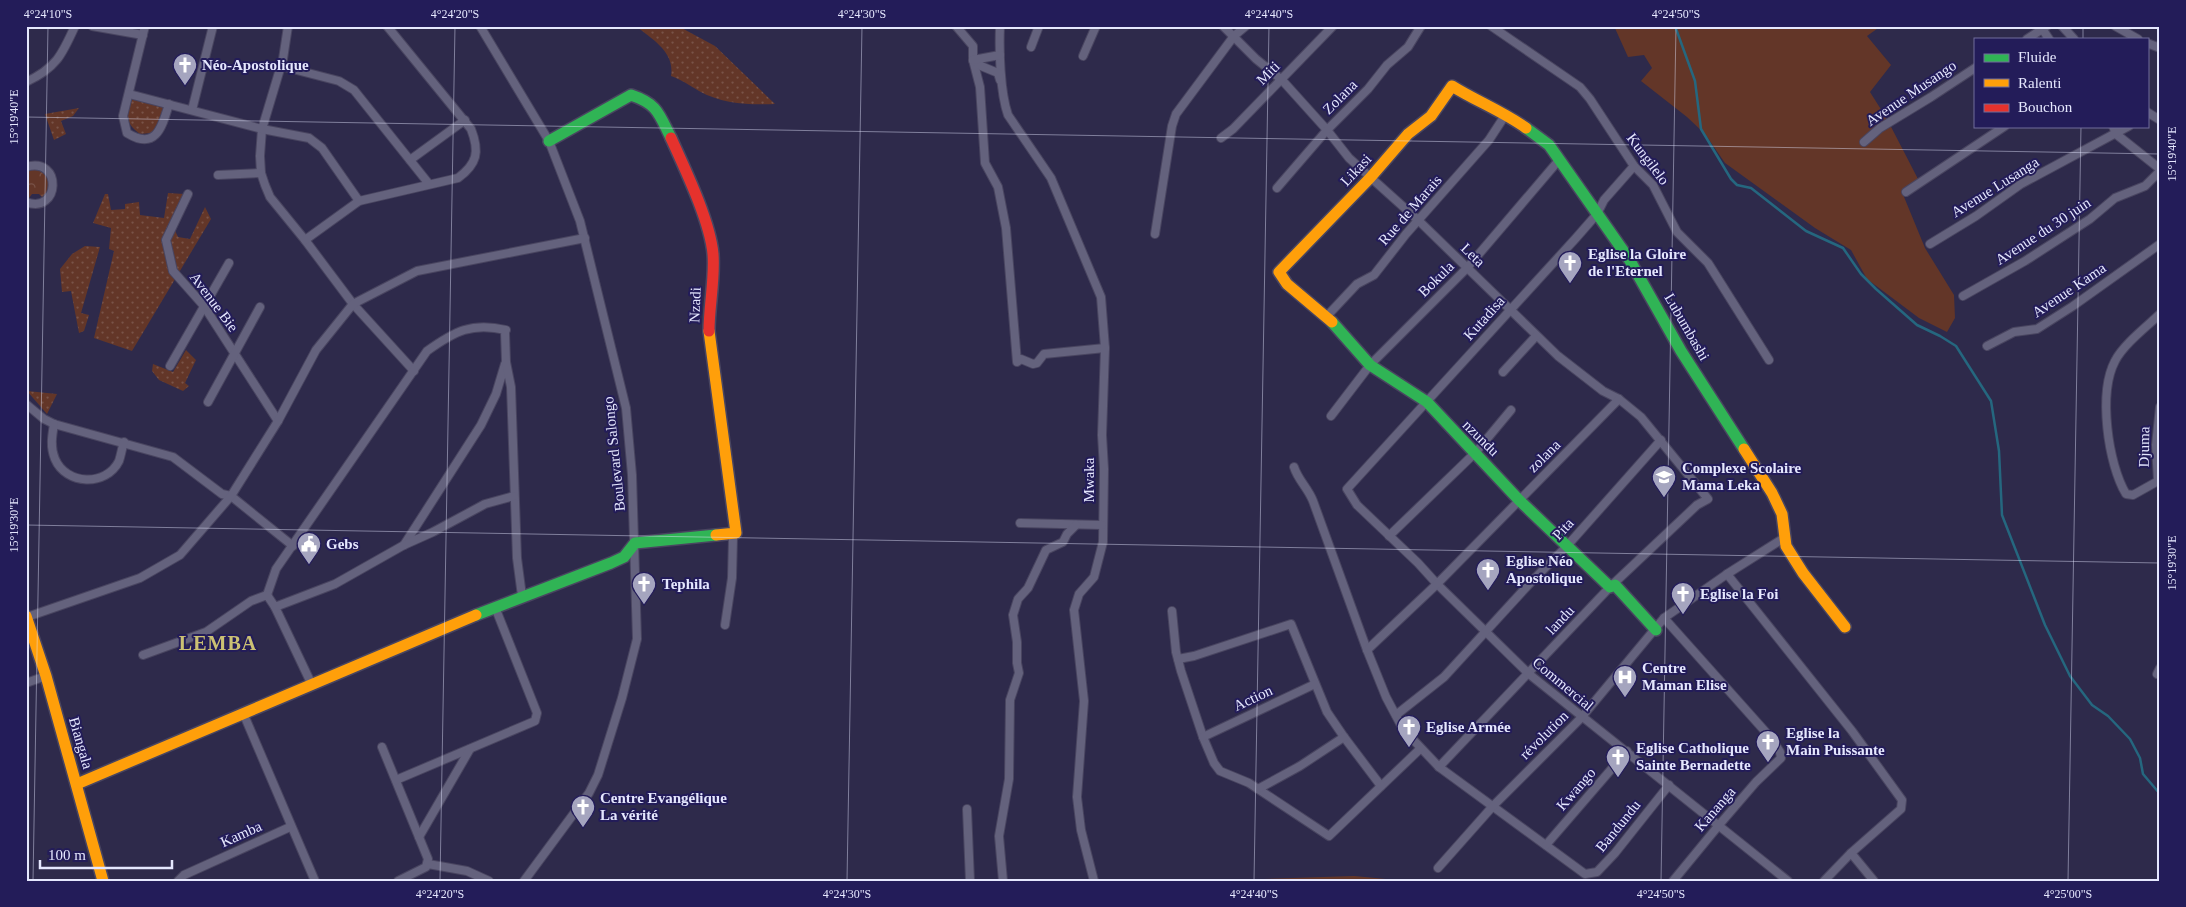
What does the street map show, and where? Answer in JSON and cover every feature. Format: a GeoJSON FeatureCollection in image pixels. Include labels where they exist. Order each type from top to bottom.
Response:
{"type":"FeatureCollection","features":[{"type":"Feature","properties":{"kind":"street"},"geometry":{"type":"LineString","coordinates":[[26,82],[48,69],[59,59],[75,26]]}},
{"type":"Feature","properties":{"kind":"street"},"geometry":{"type":"LineString","coordinates":[[92,26],[143,35]]}},
{"type":"Feature","properties":{"kind":"street"},"geometry":{"type":"LineString","coordinates":[[145,26],[123,116],[127,133],[144,139],[155,137],[161,130],[169,104]]}},
{"type":"Feature","properties":{"kind":"street"},"geometry":{"type":"LineString","coordinates":[[192,110],[213,26]]}},
{"type":"Feature","properties":{"kind":"street"},"geometry":{"type":"LineString","coordinates":[[288,26],[281,66],[262,129],[261,174],[270,196],[353,304],[414,371]]}},
{"type":"Feature","properties":{"kind":"street"},"geometry":{"type":"LineString","coordinates":[[305,240],[358,201],[458,178],[471,167],[475,159],[475,138],[465,120],[387,26]]}},
{"type":"Feature","properties":{"kind":"street","name":"Boulevard Salongo"},"geometry":{"type":"LineString","coordinates":[[480,26],[549,141],[561,167],[585,238],[626,408],[635,543],[637,639],[612,734],[598,775],[589,793],[524,881]]}},
{"type":"Feature","properties":{"kind":"street"},"geometry":{"type":"LineString","coordinates":[[956,26],[974,46],[973,60],[980,87],[985,162],[998,187],[1006,228],[1017,362],[1021,359],[1033,364],[1037,363],[1044,354],[1105,348]]}},
{"type":"Feature","properties":{"kind":"street"},"geometry":{"type":"LineString","coordinates":[[1000,26],[1000,55],[1005,94]]}},
{"type":"Feature","properties":{"kind":"street"},"geometry":{"type":"LineString","coordinates":[[1031,47],[1039,26]]}},
{"type":"Feature","properties":{"kind":"street"},"geometry":{"type":"LineString","coordinates":[[1083,56],[1096,26]]}},
{"type":"Feature","properties":{"kind":"street","name":"Leta"},"geometry":{"type":"LineString","coordinates":[[1223,26],[1256,60],[1282,80],[1327,130],[1349,158],[1418,220],[1536,336],[1603,392],[1619,399],[1641,417],[1662,440],[1708,499]]}},
{"type":"Feature","properties":{"kind":"street"},"geometry":{"type":"LineString","coordinates":[[1155,234],[1172,126],[1176,114],[1234,36],[1246,26]]}},
{"type":"Feature","properties":{"kind":"street","name":"Miti"},"geometry":{"type":"LineString","coordinates":[[1221,138],[1282,80],[1333,26]]}},
{"type":"Feature","properties":{"kind":"street","name":"Zolana"},"geometry":{"type":"LineString","coordinates":[[1276,188],[1327,130],[1368,89],[1387,65],[1408,47],[1421,26]]}},
{"type":"Feature","properties":{"kind":"street","name":"Kungilelo"},"geometry":{"type":"LineString","coordinates":[[1491,26],[1580,87],[1590,99],[1634,166],[1653,185],[1677,232],[1708,263],[1769,360]]}},
{"type":"Feature","properties":{"kind":"street"},"geometry":{"type":"LineString","coordinates":[[2062,26],[2073,38]]}},
{"type":"Feature","properties":{"kind":"street"},"geometry":{"type":"LineString","coordinates":[[2115,26],[2124,33],[2136,38]]}},
{"type":"Feature","properties":{"kind":"street"},"geometry":{"type":"LineString","coordinates":[[2029,38],[2045,28]]}},
{"type":"Feature","properties":{"kind":"street"},"geometry":{"type":"LineString","coordinates":[[2148,42],[2160,48]]}},
{"type":"Feature","properties":{"kind":"street"},"geometry":{"type":"LineString","coordinates":[[973,60],[1000,55]]}},
{"type":"Feature","properties":{"kind":"street"},"geometry":{"type":"LineString","coordinates":[[973,60],[981,66],[998,73],[1005,94]]}},
{"type":"Feature","properties":{"kind":"street"},"geometry":{"type":"LineString","coordinates":[[281,66],[347,84],[354,90],[429,184]]}},
{"type":"Feature","properties":{"kind":"street","name":"Avenue Musango"},"geometry":{"type":"LineString","coordinates":[[1864,142],[1880,128],[1931,98],[1974,69]]}},
{"type":"Feature","properties":{"kind":"street","name":"Lubumbashi"},"geometry":{"type":"LineString","coordinates":[[1452,86],[1474,100],[1506,114],[1549,146],[1629,259],[1681,351],[1772,493],[1782,514],[1786,546],[1803,573],[1845,627]]}},
{"type":"Feature","properties":{"kind":"street","name":"Likasi"},"geometry":{"type":"LineString","coordinates":[[1279,272],[1370,178],[1408,134],[1431,116],[1452,86]]}},
{"type":"Feature","properties":{"kind":"street"},"geometry":{"type":"LineString","coordinates":[[129,94],[262,129],[309,138],[322,148],[358,201]]}},
{"type":"Feature","properties":{"kind":"street","name":"Mwaka"},"geometry":{"type":"LineString","coordinates":[[1005,94],[1004,104],[1008,115],[1051,178],[1101,297],[1105,348],[1103,542],[1094,577],[1079,594],[1074,610],[1084,701],[1077,797],[1081,830],[1094,881]]}},
{"type":"Feature","properties":{"kind":"street","name":"Nzadi"},"geometry":{"type":"LineString","coordinates":[[549,141],[631,95],[643,99],[656,108],[688,174],[707,229],[712,254],[709,330],[736,533]]}},
{"type":"Feature","properties":{"kind":"street","name":"Rue de Marais"},"geometry":{"type":"LineString","coordinates":[[1327,316],[1357,284],[1374,274],[1418,220],[1489,140],[1506,114]]}},
{"type":"Feature","properties":{"kind":"street"},"geometry":{"type":"LineString","coordinates":[[2148,114],[2160,120]]}},
{"type":"Feature","properties":{"kind":"street"},"geometry":{"type":"LineString","coordinates":[[410,160],[465,120]]}},
{"type":"Feature","properties":{"kind":"street"},"geometry":{"type":"LineString","coordinates":[[1906,192],[2002,128]]}},
{"type":"Feature","properties":{"kind":"street"},"geometry":{"type":"LineString","coordinates":[[2114,130],[2160,170]]}},
{"type":"Feature","properties":{"kind":"street","name":"Avenue Lusanga"},"geometry":{"type":"LineString","coordinates":[[1930,244],[1976,216],[2021,184],[2114,130]]}},
{"type":"Feature","properties":{"kind":"street","name":"Bokula"},"geometry":{"type":"LineString","coordinates":[[1331,416],[1370,365],[1466,268],[1559,160]]}},
{"type":"Feature","properties":{"kind":"street"},"geometry":{"type":"LineString","coordinates":[[26,167],[41,166],[48,171],[54,185],[52,193],[47,200],[40,204],[26,202]]}},
{"type":"Feature","properties":{"kind":"street","name":"Kutadisa"},"geometry":{"type":"LineString","coordinates":[[1349,484],[1597,214],[1604,200],[1634,166]]}},
{"type":"Feature","properties":{"kind":"street","name":"Avenue du 30 juin"},"geometry":{"type":"LineString","coordinates":[[1963,296],[2025,261],[2090,219],[2115,198],[2145,186],[2160,170]]}},
{"type":"Feature","properties":{"kind":"street"},"geometry":{"type":"LineString","coordinates":[[218,175],[261,174]]}},
{"type":"Feature","properties":{"kind":"street","name":"Avenue Bie"},"geometry":{"type":"LineString","coordinates":[[188,194],[166,240],[173,271],[204,306],[278,421]]}},
{"type":"Feature","properties":{"kind":"street"},"geometry":{"type":"LineString","coordinates":[[27,616],[140,578],[180,556],[232,496],[278,421],[316,350],[353,304],[417,271],[585,238]]}},
{"type":"Feature","properties":{"kind":"street","name":"Avenue Kama"},"geometry":{"type":"LineString","coordinates":[[1987,346],[2014,332],[2036,329],[2073,306],[2160,244]]}},
{"type":"Feature","properties":{"kind":"street"},"geometry":{"type":"LineString","coordinates":[[170,366],[228,263]]}},
{"type":"Feature","properties":{"kind":"street","name":"nzundu"},"geometry":{"type":"LineString","coordinates":[[1279,272],[1287,284],[1327,316],[1370,365],[1426,402],[1520,500],[1610,587],[1615,585],[1656,630]]}},
{"type":"Feature","properties":{"kind":"street"},"geometry":{"type":"LineString","coordinates":[[208,402],[260,307]]}},
{"type":"Feature","properties":{"kind":"street","name":"Djuma"},"geometry":{"type":"LineString","coordinates":[[2160,314],[2115,359],[2108,383],[2106,402],[2110,445],[2118,482],[2126,494],[2132,495],[2158,482],[2156,445],[2160,407]]}},
{"type":"Feature","properties":{"kind":"street"},"geometry":{"type":"LineString","coordinates":[[267,595],[276,569],[427,350],[455,333],[477,326],[506,330],[504,332],[506,362],[511,387],[517,558],[522,596]]}},
{"type":"Feature","properties":{"kind":"street"},"geometry":{"type":"LineString","coordinates":[[1503,372],[1536,336]]}},
{"type":"Feature","properties":{"kind":"street"},"geometry":{"type":"LineString","coordinates":[[404,545],[481,425],[496,394],[506,362]]}},
{"type":"Feature","properties":{"kind":"street","name":"zolana"},"geometry":{"type":"LineString","coordinates":[[1367,650],[1437,584],[1619,399]]}},
{"type":"Feature","properties":{"kind":"street"},"geometry":{"type":"LineString","coordinates":[[26,404],[54,424],[173,457],[222,494],[232,496],[293,546]]}},
{"type":"Feature","properties":{"kind":"street"},"geometry":{"type":"LineString","coordinates":[[1389,536],[1476,452],[1511,410]]}},
{"type":"Feature","properties":{"kind":"street"},"geometry":{"type":"LineString","coordinates":[[54,424],[52,440],[55,460],[71,476],[83,480],[96,480],[113,469],[118,461],[124,442]]}},
{"type":"Feature","properties":{"kind":"street","name":"Pita"},"geometry":{"type":"LineString","coordinates":[[1396,715],[1431,689],[1567,546],[1662,440]]}},
{"type":"Feature","properties":{"kind":"street"},"geometry":{"type":"LineString","coordinates":[[1294,467],[1297,478],[1310,492],[1367,650],[1403,729],[1439,767],[1546,845]]}},
{"type":"Feature","properties":{"kind":"street","name":"Commercial"},"geometry":{"type":"LineString","coordinates":[[1349,484],[1348,493],[1357,505],[1418,562],[1437,584],[1529,674],[1581,718],[1627,751],[1788,881]]}},
{"type":"Feature","properties":{"kind":"street"},"geometry":{"type":"LineString","coordinates":[[275,608],[335,584],[404,545],[485,504],[514,496]]}},
{"type":"Feature","properties":{"kind":"street","name":"landu"},"geometry":{"type":"LineString","coordinates":[[1439,767],[1610,587],[1697,505],[1708,499]]}},
{"type":"Feature","properties":{"kind":"street"},"geometry":{"type":"LineString","coordinates":[[1020,523],[1102,525]]}},
{"type":"Feature","properties":{"kind":"street"},"geometry":{"type":"LineString","coordinates":[[1003,881],[999,836],[1009,779],[1010,700],[1018,673],[1018,642],[1013,615],[1018,599],[1028,588],[1046,550],[1063,542],[1067,534],[1076,525]]}},
{"type":"Feature","properties":{"kind":"street"},"geometry":{"type":"LineString","coordinates":[[77,784],[244,715],[495,607],[624,557],[635,543],[736,533]]}},
{"type":"Feature","properties":{"kind":"street"},"geometry":{"type":"LineString","coordinates":[[725,625],[732,578],[733,537],[736,533]]}},
{"type":"Feature","properties":{"kind":"street"},"geometry":{"type":"LineString","coordinates":[[1664,618],[1727,574],[1784,538]]}},
{"type":"Feature","properties":{"kind":"street"},"geometry":{"type":"LineString","coordinates":[[1727,574],[1852,731],[1902,800],[1901,809],[1851,853],[1824,881]]}},
{"type":"Feature","properties":{"kind":"street"},"geometry":{"type":"LineString","coordinates":[[267,595],[312,685]]}},
{"type":"Feature","properties":{"kind":"street"},"geometry":{"type":"LineString","coordinates":[[143,656],[206,632],[251,601],[267,595]]}},
{"type":"Feature","properties":{"kind":"street"},"geometry":{"type":"LineString","coordinates":[[396,780],[535,721],[537,718],[537,713],[495,607]]}},
{"type":"Feature","properties":{"kind":"street"},"geometry":{"type":"LineString","coordinates":[[1172,612],[1178,658],[1203,737],[1220,772],[1249,783],[1329,836],[1420,749]]}},
{"type":"Feature","properties":{"kind":"street","name":"Biangala"},"geometry":{"type":"LineString","coordinates":[[27,616],[77,784],[103,881]]}},
{"type":"Feature","properties":{"kind":"street","name":"révolution"},"geometry":{"type":"LineString","coordinates":[[1438,868],[1493,806],[1581,718],[1656,630],[1664,618]]}},
{"type":"Feature","properties":{"kind":"street","name":"Kananga"},"geometry":{"type":"LineString","coordinates":[[1664,618],[1771,738],[1780,752],[1781,758],[1756,782],[1673,881]]}},
{"type":"Feature","properties":{"kind":"street"},"geometry":{"type":"LineString","coordinates":[[1178,658],[1194,656],[1292,624],[1328,712],[1344,737],[1381,786]]}},
{"type":"Feature","properties":{"kind":"street"},"geometry":{"type":"LineString","coordinates":[[26,683],[46,676]]}},
{"type":"Feature","properties":{"kind":"street","name":"Action"},"geometry":{"type":"LineString","coordinates":[[1203,737],[1315,684]]}},
{"type":"Feature","properties":{"kind":"street"},"geometry":{"type":"LineString","coordinates":[[244,715],[290,828],[315,881]]}},
{"type":"Feature","properties":{"kind":"street"},"geometry":{"type":"LineString","coordinates":[[1258,790],[1300,766],[1344,737]]}},
{"type":"Feature","properties":{"kind":"street"},"geometry":{"type":"LineString","coordinates":[[382,747],[419,837],[428,864]]}},
{"type":"Feature","properties":{"kind":"street"},"geometry":{"type":"LineString","coordinates":[[419,837],[470,748]]}},
{"type":"Feature","properties":{"kind":"street","name":"Kwango"},"geometry":{"type":"LineString","coordinates":[[1546,845],[1627,751]]}},
{"type":"Feature","properties":{"kind":"street","name":"Bandundu"},"geometry":{"type":"LineString","coordinates":[[1546,845],[1582,872],[1590,874],[1597,872],[1615,853],[1668,785]]}},
{"type":"Feature","properties":{"kind":"street"},"geometry":{"type":"LineString","coordinates":[[967,809],[970,881]]}},
{"type":"Feature","properties":{"kind":"street","name":"Kamba"},"geometry":{"type":"LineString","coordinates":[[178,881],[184,875],[290,828]]}},
{"type":"Feature","properties":{"kind":"street"},"geometry":{"type":"LineString","coordinates":[[1851,853],[1874,881]]}},
{"type":"Feature","properties":{"kind":"street"},"geometry":{"type":"LineString","coordinates":[[398,881],[426,868],[428,864]]}},
{"type":"Feature","properties":{"kind":"street"},"geometry":{"type":"LineString","coordinates":[[428,864],[467,871],[488,881]]}},
{"type":"Feature","properties":{"kind":"green space"},"geometry":{"type":"Polygon","coordinates":[[[636,26],[678,26],[715,46],[775,104],[746,104],[717,99],[671,76],[670,60],[666,53],[636,26]]]}},
{"type":"Feature","properties":{"kind":"green space"},"geometry":{"type":"Polygon","coordinates":[[[1614,26],[1881,26],[1867,36],[1891,65],[1870,92],[1887,119],[1918,179],[1902,192],[1925,248],[1954,295],[1955,318],[1947,332],[1919,318],[1867,279],[1851,250],[1815,228],[1725,163],[1705,134],[1687,117],[1641,81],[1652,68],[1644,55],[1628,57],[1614,26]]]}},
{"type":"Feature","properties":{"kind":"green space"},"geometry":{"type":"Polygon","coordinates":[[[132,99],[164,107],[159,125],[151,133],[140,134],[131,126],[128,114],[132,99]]]}},
{"type":"Feature","properties":{"kind":"green space"},"geometry":{"type":"Polygon","coordinates":[[[79,108],[73,116],[61,121],[66,134],[54,140],[45,114],[79,108]]]}},
{"type":"Feature","properties":{"kind":"green space"},"geometry":{"type":"Polygon","coordinates":[[[26,167],[42,171],[53,186],[43,198],[39,194],[32,194],[26,202],[26,167]]]}},
{"type":"Feature","properties":{"kind":"green space"},"geometry":{"type":"Polygon","coordinates":[[[168,193],[184,194],[171,222],[178,237],[190,239],[205,207],[211,219],[132,351],[94,338],[114,251],[109,249],[111,228],[93,223],[105,194],[108,194],[111,210],[125,209],[125,204],[139,202],[140,215],[164,218],[168,193]]]}},
{"type":"Feature","properties":{"kind":"green space"},"geometry":{"type":"Polygon","coordinates":[[[85,246],[100,247],[81,313],[89,315],[84,331],[79,333],[71,291],[62,292],[60,269],[72,254],[85,246]]]}},
{"type":"Feature","properties":{"kind":"green space"},"geometry":{"type":"Polygon","coordinates":[[[186,350],[196,360],[185,383],[189,386],[183,391],[159,380],[152,371],[153,364],[173,372],[186,350]]]}},
{"type":"Feature","properties":{"kind":"green space"},"geometry":{"type":"Polygon","coordinates":[[[27,391],[57,394],[47,414],[27,391]]]}},
{"type":"Feature","properties":{"kind":"green space"},"geometry":{"type":"Polygon","coordinates":[[[1354,876],[1407,881],[1262,881],[1264,879],[1354,876]]]}},
{"type":"Feature","properties":{"kind":"waterway"},"geometry":{"type":"LineString","coordinates":[[1675,26],[1695,81],[1701,129],[1731,179],[1737,185],[1751,188],[1806,231],[1843,248],[1861,274],[1917,325],[1956,346],[1991,401],[1999,451],[2002,515],[2045,625],[2070,676],[2092,705],[2108,716],[2130,739],[2140,758],[2143,774],[2160,794]]}},
{"type":"Feature","properties":{"kind":"traffic: fast"},"geometry":{"type":"LineString","coordinates":[[549,141],[631,95],[647,102],[657,111],[671,138]]}},
{"type":"Feature","properties":{"kind":"traffic: fast"},"geometry":{"type":"LineString","coordinates":[[1526,128],[1549,145],[1629,259],[1681,351],[1744,449]]}},
{"type":"Feature","properties":{"kind":"traffic: fast"},"geometry":{"type":"LineString","coordinates":[[1332,322],[1370,365],[1427,402],[1519,500],[1610,587],[1615,585],[1656,630]]}},
{"type":"Feature","properties":{"kind":"traffic: fast"},"geometry":{"type":"LineString","coordinates":[[476,615],[611,563],[624,557],[635,543],[716,535]]}},
{"type":"Feature","properties":{"kind":"traffic: slow"},"geometry":{"type":"LineString","coordinates":[[1332,322],[1287,284],[1279,272],[1370,178],[1408,134],[1431,116],[1452,86],[1508,116],[1526,128]]}},
{"type":"Feature","properties":{"kind":"traffic: slow"},"geometry":{"type":"LineString","coordinates":[[709,331],[736,533],[716,535]]}},
{"type":"Feature","properties":{"kind":"traffic: slow"},"geometry":{"type":"LineString","coordinates":[[1744,449],[1772,493],[1782,514],[1786,546],[1803,573],[1845,627]]}},
{"type":"Feature","properties":{"kind":"traffic: slow"},"geometry":{"type":"LineString","coordinates":[[77,784],[476,615]]}},
{"type":"Feature","properties":{"kind":"traffic: slow"},"geometry":{"type":"LineString","coordinates":[[26,616],[46,676],[103,881]]}},
{"type":"Feature","properties":{"kind":"traffic: jam"},"geometry":{"type":"LineString","coordinates":[[671,138],[696,195],[711,241],[713,273],[709,331]]}},
{"type":"Feature","properties":{"kind":"place","name":"Néo-Apostolique"},"geometry":{"type":"Point","coordinates":[185,86]}},
{"type":"Feature","properties":{"kind":"place","name":"Eglise la Gloire de l'Eternel"},"geometry":{"type":"Point","coordinates":[1570,284]}},
{"type":"Feature","properties":{"kind":"place","name":"Complexe Scolaire Mama Leka"},"geometry":{"type":"Point","coordinates":[1664,498]}},
{"type":"Feature","properties":{"kind":"place","name":"Gebs"},"geometry":{"type":"Point","coordinates":[309,565]}},
{"type":"Feature","properties":{"kind":"place","name":"Eglise Néo Apostolique"},"geometry":{"type":"Point","coordinates":[1488,591]}},
{"type":"Feature","properties":{"kind":"place","name":"Tephila"},"geometry":{"type":"Point","coordinates":[644,605]}},
{"type":"Feature","properties":{"kind":"place","name":"Eglise la Foi"},"geometry":{"type":"Point","coordinates":[1683,615]}},
{"type":"Feature","properties":{"kind":"place","name":"Centre Maman Elise"},"geometry":{"type":"Point","coordinates":[1625,698]}},
{"type":"Feature","properties":{"kind":"place","name":"Eglise Armée"},"geometry":{"type":"Point","coordinates":[1409,748]}},
{"type":"Feature","properties":{"kind":"place","name":"Eglise la Main Puissante"},"geometry":{"type":"Point","coordinates":[1768,763]}},
{"type":"Feature","properties":{"kind":"place","name":"Eglise Catholique Sainte Bernadette"},"geometry":{"type":"Point","coordinates":[1618,778]}},
{"type":"Feature","properties":{"kind":"place","name":"Centre Evangélique La vérité"},"geometry":{"type":"Point","coordinates":[583,828]}},
{"type":"Feature","properties":{"kind":"district","name":"LEMBA"},"geometry":{"type":"Point","coordinates":[218,643]}}]}
